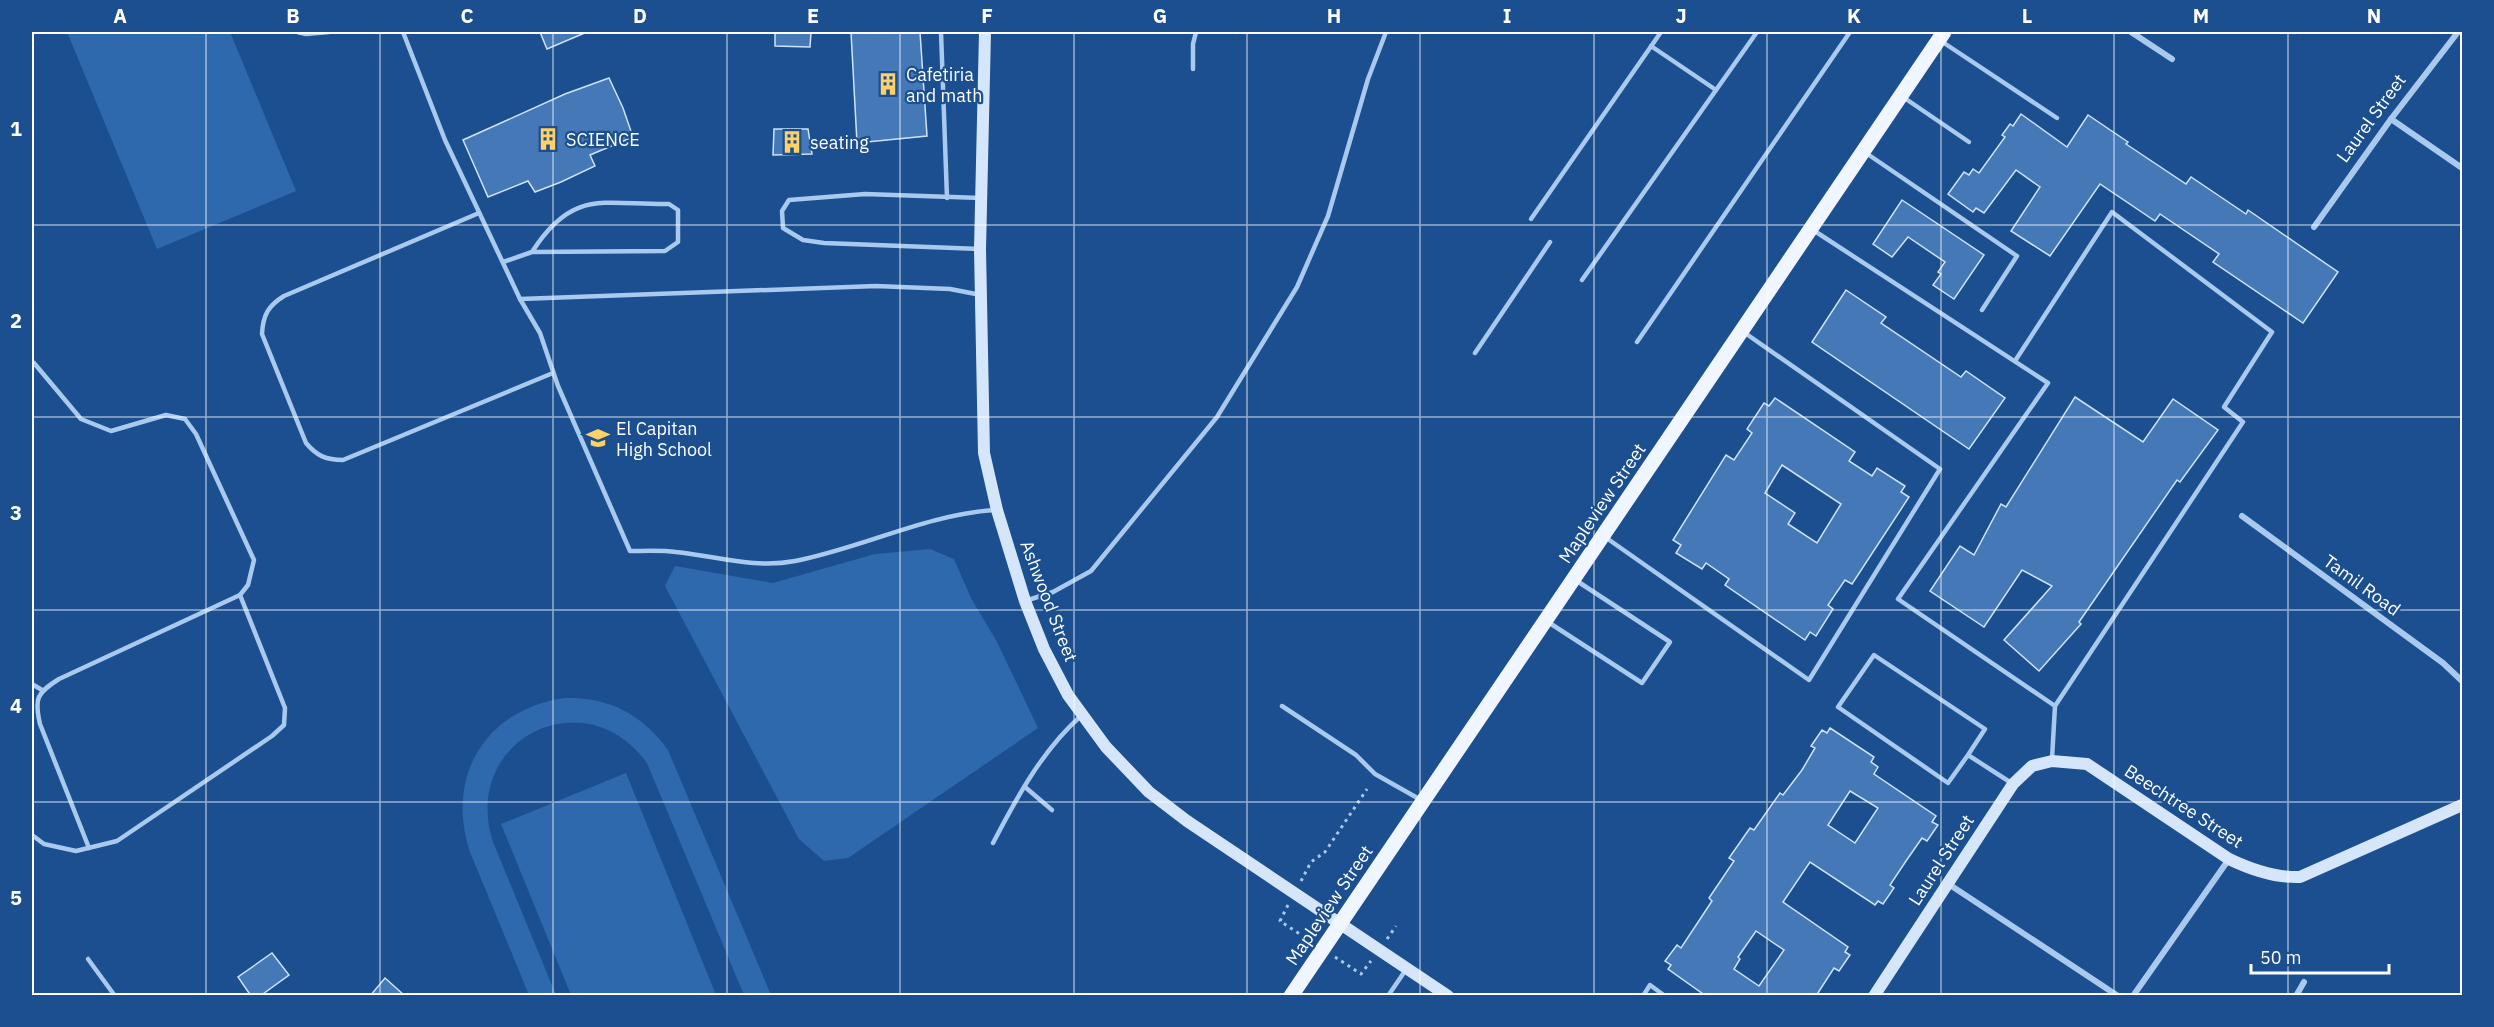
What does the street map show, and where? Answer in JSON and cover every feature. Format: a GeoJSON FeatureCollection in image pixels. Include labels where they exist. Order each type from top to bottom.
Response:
{"type":"FeatureCollection","features":[{"type":"Feature","properties":{"kind":"main road","name":"Ashwood Street"},"geometry":{"type":"LineString","coordinates":[[985,32],[980,249],[984,453],[997,510],[1025,601],[1044,649],[1068,695],[1106,747],[1149,792],[1187,821],[1448,996]]}},
{"type":"Feature","properties":{"kind":"main road","name":"Mapleview Street"},"geometry":{"type":"LineString","coordinates":[[1292,996],[1942,35]]}},
{"type":"Feature","properties":{"kind":"main road","name":"Laurel Street"},"geometry":{"type":"LineString","coordinates":[[1874,996],[2013,784],[2032,766],[2052,761]]}},
{"type":"Feature","properties":{"kind":"main road","name":"Beechtree Street"},"geometry":{"type":"LineString","coordinates":[[2052,761],[2086,764],[2229,859],[2252,869],[2284,878],[2300,877],[2463,805]]}},
{"type":"Feature","properties":{"kind":"street"},"geometry":{"type":"LineString","coordinates":[[2131,32],[2172,59]]}},
{"type":"Feature","properties":{"kind":"street","name":"Laurel Street"},"geometry":{"type":"LineString","coordinates":[[2314,227],[2391,119],[2458,32]]}},
{"type":"Feature","properties":{"kind":"street"},"geometry":{"type":"LineString","coordinates":[[2391,119],[2463,168]]}},
{"type":"Feature","properties":{"kind":"street","name":"Tamil Road"},"geometry":{"type":"LineString","coordinates":[[2242,516],[2443,663],[2463,681]]}},
{"type":"Feature","properties":{"kind":"street"},"geometry":{"type":"LineString","coordinates":[[2133,996],[2229,859]]}},
{"type":"Feature","properties":{"kind":"street"},"geometry":{"type":"LineString","coordinates":[[1946,883],[2118,996]]}},
{"type":"Feature","properties":{"kind":"street"},"geometry":{"type":"LineString","coordinates":[[2295,996],[2304,982]]}},
{"type":"Feature","properties":{"kind":"lane"},"geometry":{"type":"LineString","coordinates":[[297,32],[306,34],[329,32]]}},
{"type":"Feature","properties":{"kind":"lane"},"geometry":{"type":"LineString","coordinates":[[403,32],[445,140],[520,299],[540,333],[553,373],[630,551],[676,552],[740,563],[793,562],[955,515],[997,510]]}},
{"type":"Feature","properties":{"kind":"lane"},"geometry":{"type":"LineString","coordinates":[[941,32],[947,198]]}},
{"type":"Feature","properties":{"kind":"lane"},"geometry":{"type":"LineString","coordinates":[[1193,69],[1193,44],[1196,32]]}},
{"type":"Feature","properties":{"kind":"lane"},"geometry":{"type":"LineString","coordinates":[[1025,601],[1053,592],[1091,572],[1223,407],[1297,287],[1306,267],[1328,216],[1368,79],[1386,32]]}},
{"type":"Feature","properties":{"kind":"lane"},"geometry":{"type":"LineString","coordinates":[[1531,219],[1661,32]]}},
{"type":"Feature","properties":{"kind":"lane"},"geometry":{"type":"LineString","coordinates":[[1582,280],[1757,32]]}},
{"type":"Feature","properties":{"kind":"lane"},"geometry":{"type":"LineString","coordinates":[[1637,342],[1850,32]]}},
{"type":"Feature","properties":{"kind":"lane"},"geometry":{"type":"LineString","coordinates":[[1942,35],[2057,118]]}},
{"type":"Feature","properties":{"kind":"lane"},"geometry":{"type":"LineString","coordinates":[[1651,46],[1716,90]]}},
{"type":"Feature","properties":{"kind":"lane"},"geometry":{"type":"LineString","coordinates":[[1901,95],[1970,142]]}},
{"type":"Feature","properties":{"kind":"lane"},"geometry":{"type":"LineString","coordinates":[[1863,151],[2017,256],[1982,310]]}},
{"type":"Feature","properties":{"kind":"lane"},"geometry":{"type":"LineString","coordinates":[[980,249],[824,243],[803,240],[783,228],[782,211],[789,200],[865,194],[981,198]]}},
{"type":"Feature","properties":{"kind":"lane"},"geometry":{"type":"LineString","coordinates":[[503,262],[532,252],[665,251],[678,242],[678,210],[669,204],[590,204],[575,208],[554,222],[532,252]]}},
{"type":"Feature","properties":{"kind":"lane"},"geometry":{"type":"LineString","coordinates":[[2014,361],[2112,212],[2272,332],[2224,407],[2243,422],[2055,706],[2052,761]]}},
{"type":"Feature","properties":{"kind":"lane"},"geometry":{"type":"LineString","coordinates":[[479,213],[284,296],[270,305],[263,318],[262,334],[306,443],[315,453],[327,460],[343,460],[553,373]]}},
{"type":"Feature","properties":{"kind":"lane"},"geometry":{"type":"LineString","coordinates":[[1811,228],[2048,383],[1898,599],[2055,706]]}},
{"type":"Feature","properties":{"kind":"lane"},"geometry":{"type":"LineString","coordinates":[[1476,353],[1550,242]]}},
{"type":"Feature","properties":{"kind":"lane"},"geometry":{"type":"LineString","coordinates":[[520,299],[876,286],[950,289],[981,295]]}},
{"type":"Feature","properties":{"kind":"lane"},"geometry":{"type":"LineString","coordinates":[[1603,536],[1809,680],[1941,470],[1742,331]]}},
{"type":"Feature","properties":{"kind":"lane"},"geometry":{"type":"LineString","coordinates":[[32,361],[81,420],[111,431],[166,415],[186,419],[196,434],[254,560],[248,585],[240,595],[59,679],[42,690],[36,706],[40,724],[89,848]]}},
{"type":"Feature","properties":{"kind":"lane"},"geometry":{"type":"LineString","coordinates":[[1546,620],[1642,683],[1670,642],[1574,579]]}},
{"type":"Feature","properties":{"kind":"lane"},"geometry":{"type":"LineString","coordinates":[[32,835],[44,844],[76,851],[117,841],[272,736],[284,725],[285,708],[240,595]]}},
{"type":"Feature","properties":{"kind":"lane"},"geometry":{"type":"LineString","coordinates":[[1874,655],[1985,729],[1968,755],[1948,783],[1838,707],[1874,655]]}},
{"type":"Feature","properties":{"kind":"lane"},"geometry":{"type":"LineString","coordinates":[[32,684],[42,690]]}},
{"type":"Feature","properties":{"kind":"lane"},"geometry":{"type":"LineString","coordinates":[[1282,706],[1356,754],[1376,774],[1423,801]]}},
{"type":"Feature","properties":{"kind":"lane"},"geometry":{"type":"LineString","coordinates":[[993,843],[1025,787],[1053,745],[1082,714]]}},
{"type":"Feature","properties":{"kind":"lane"},"geometry":{"type":"LineString","coordinates":[[1968,755],[2013,784]]}},
{"type":"Feature","properties":{"kind":"lane"},"geometry":{"type":"LineString","coordinates":[[1025,787],[1052,810]]}},
{"type":"Feature","properties":{"kind":"lane"},"geometry":{"type":"LineString","coordinates":[[88,960],[115,996]]}},
{"type":"Feature","properties":{"kind":"lane"},"geometry":{"type":"LineString","coordinates":[[1388,996],[1407,967]]}},
{"type":"Feature","properties":{"kind":"lane"},"geometry":{"type":"LineString","coordinates":[[1643,996],[1650,985],[1665,996]]}},
{"type":"Feature","properties":{"kind":"path"},"geometry":{"type":"LineString","coordinates":[[1311,862],[1325,852],[1366,789]]}},
{"type":"Feature","properties":{"kind":"shaded area"},"geometry":{"type":"Polygon","coordinates":[[[67,32],[230,32],[296,191],[157,249],[67,32]]]}},
{"type":"Feature","properties":{"kind":"shaded area"},"geometry":{"type":"Polygon","coordinates":[[[930,549],[954,559],[971,598],[997,642],[1038,728],[848,858],[824,861],[799,839],[665,586],[675,566],[773,583],[875,554],[930,549]]]}},
{"type":"Feature","properties":{"kind":"shaded area"},"geometry":{"type":"Polygon","coordinates":[[[565,698],[596,701],[623,710],[636,717],[658,737],[668,750],[771,995],[744,995],[647,763],[621,738],[592,725],[562,723],[534,732],[511,750],[494,775],[488,806],[493,842],[556,995],[529,995],[470,852],[464,824],[463,798],[468,773],[478,751],[493,732],[513,716],[537,705],[565,698]]]}},
{"type":"Feature","properties":{"kind":"shaded area"},"geometry":{"type":"Polygon","coordinates":[[[626,773],[716,995],[571,995],[501,824],[626,773]]]}},
{"type":"Feature","properties":{"kind":"building"},"geometry":{"type":"Polygon","coordinates":[[[540,32],[587,32],[547,49],[540,32]]]}},
{"type":"Feature","properties":{"kind":"building"},"geometry":{"type":"Polygon","coordinates":[[[775,32],[811,32],[810,47],[775,46],[775,32]]]}},
{"type":"Feature","properties":{"kind":"building","name":"Cafetiria and math"},"geometry":{"type":"Polygon","coordinates":[[[851,32],[920,32],[927,136],[857,143],[851,32]]]}},
{"type":"Feature","properties":{"kind":"building","name":"SCIENCE"},"geometry":{"type":"Polygon","coordinates":[[[609,78],[633,137],[590,155],[595,166],[561,182],[535,192],[528,181],[488,197],[463,140],[565,94],[609,78]]]}},
{"type":"Feature","properties":{"kind":"building"},"geometry":{"type":"Polygon","coordinates":[[[2021,114],[2067,147],[2088,115],[2128,142],[2126,144],[2186,184],[2191,177],[2246,214],[2248,210],[2338,272],[2303,323],[2213,262],[2219,254],[2160,214],[2155,221],[2100,184],[2050,256],[2011,231],[2040,187],[2016,170],[1984,213],[1976,208],[1973,212],[1948,194],[1964,172],[1969,175],[1973,169],[1979,173],[2005,137],[2002,135],[2010,124],[2013,126],[2021,114]]]}},
{"type":"Feature","properties":{"kind":"building","name":"seating"},"geometry":{"type":"Polygon","coordinates":[[[774,129],[808,129],[812,154],[773,155],[774,129]]]}},
{"type":"Feature","properties":{"kind":"building"},"geometry":{"type":"Polygon","coordinates":[[[1902,200],[1984,255],[1954,299],[1933,285],[1941,274],[1938,272],[1945,262],[1908,237],[1892,257],[1873,244],[1902,200]]]}},
{"type":"Feature","properties":{"kind":"building"},"geometry":{"type":"Polygon","coordinates":[[[1846,290],[1886,317],[1881,323],[1961,377],[1966,371],[2005,398],[1969,449],[1812,342],[1846,290]]]}},
{"type":"Feature","properties":{"kind":"building"},"geometry":{"type":"Polygon","coordinates":[[[2075,397],[2143,442],[2173,399],[2218,430],[2180,482],[2177,480],[2079,622],[2081,624],[2039,671],[2004,640],[2052,586],[2022,570],[1984,627],[1930,591],[1960,546],[1974,555],[2001,504],[2006,507],[2075,397]]]}},
{"type":"Feature","properties":{"kind":"building"},"geometry":{"type":"Polygon","coordinates":[[[1775,398],[1855,452],[1849,461],[1872,476],[1877,468],[1905,486],[1901,492],[1909,497],[1852,584],[1845,580],[1828,605],[1833,609],[1816,636],[1810,632],[1805,640],[1725,585],[1729,579],[1706,563],[1702,569],[1676,553],[1681,545],[1673,540],[1726,455],[1734,460],[1752,433],[1747,429],[1764,403],[1769,406],[1775,398]],[[1782,465],[1765,493],[1795,513],[1788,524],[1817,543],[1841,504],[1782,465]]]}},
{"type":"Feature","properties":{"kind":"building"},"geometry":{"type":"Polygon","coordinates":[[[1830,728],[1874,757],[1871,762],[1878,767],[1874,774],[1936,816],[1932,822],[1938,825],[1927,841],[1922,838],[1890,885],[1894,888],[1883,904],[1878,901],[1875,905],[1810,862],[1783,902],[1848,947],[1845,952],[1850,955],[1839,971],[1834,968],[1816,996],[1706,996],[1668,969],[1671,965],[1665,961],[1677,945],[1681,948],[1712,901],[1709,898],[1734,861],[1729,858],[1750,828],[1754,830],[1780,793],[1783,795],[1802,770],[1815,748],[1811,746],[1822,730],[1827,733],[1830,728]],[[1850,791],[1828,825],[1855,843],[1878,808],[1850,791]],[[1756,931],[1738,957],[1740,959],[1734,969],[1759,986],[1784,950],[1756,931]]]}},
{"type":"Feature","properties":{"kind":"building"},"geometry":{"type":"Polygon","coordinates":[[[272,953],[289,975],[260,996],[251,996],[238,977],[272,953]]]}},
{"type":"Feature","properties":{"kind":"building"},"geometry":{"type":"Polygon","coordinates":[[[385,978],[405,996],[370,996],[385,978]]]}},
{"type":"Feature","properties":{"kind":"place","name":"Cafetiria and math"},"geometry":{"type":"Point","coordinates":[888,84]}},
{"type":"Feature","properties":{"kind":"place","name":"SCIENCE"},"geometry":{"type":"Point","coordinates":[548,139]}},
{"type":"Feature","properties":{"kind":"place","name":"seating"},"geometry":{"type":"Point","coordinates":[792,142]}},
{"type":"Feature","properties":{"kind":"place","name":"El Capitan High School"},"geometry":{"type":"Point","coordinates":[598,438]}}]}
